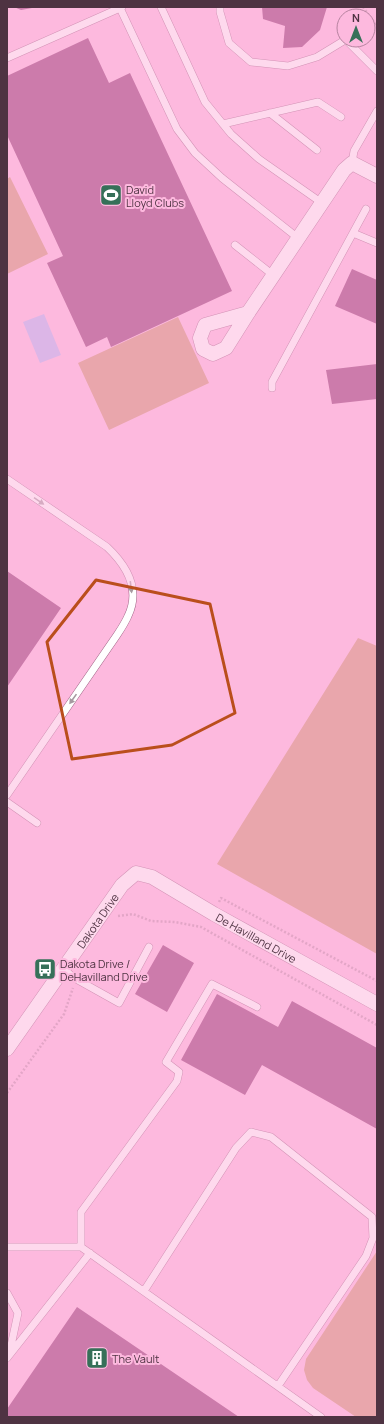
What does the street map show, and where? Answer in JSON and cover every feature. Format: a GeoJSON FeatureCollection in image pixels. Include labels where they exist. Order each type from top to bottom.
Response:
{"type":"FeatureCollection","features":[{"type":"Feature","properties":{"kind":"street"},"geometry":{"type":"LineString","coordinates":[[248,312],[344,170],[352,163],[377,176]]}},
{"type":"Feature","properties":{"kind":"street","name":"Dakota Drive"},"geometry":{"type":"LineString","coordinates":[[8,1047],[122,885],[136,873]]}},
{"type":"Feature","properties":{"kind":"street","name":"De Havilland Drive"},"geometry":{"type":"LineString","coordinates":[[136,873],[152,877],[220,918],[377,1004]]}},
{"type":"Feature","properties":{"kind":"lane"},"geometry":{"type":"LineString","coordinates":[[161,7],[205,102],[231,134],[259,159],[322,203]]}},
{"type":"Feature","properties":{"kind":"lane"},"geometry":{"type":"LineString","coordinates":[[220,7],[220,12],[229,43],[251,62],[288,66],[317,57],[336,45]]}},
{"type":"Feature","properties":{"kind":"lane"},"geometry":{"type":"LineString","coordinates":[[7,58],[121,8],[177,129],[195,153],[222,178],[298,238]]}},
{"type":"Feature","properties":{"kind":"lane"},"geometry":{"type":"LineString","coordinates":[[353,48],[377,71]]}},
{"type":"Feature","properties":{"kind":"lane"},"geometry":{"type":"LineString","coordinates":[[223,124],[318,102],[341,117]]}},
{"type":"Feature","properties":{"kind":"lane"},"geometry":{"type":"LineString","coordinates":[[352,163],[354,151],[377,111]]}},
{"type":"Feature","properties":{"kind":"lane"},"geometry":{"type":"LineString","coordinates":[[270,113],[317,150]]}},
{"type":"Feature","properties":{"kind":"lane"},"geometry":{"type":"LineString","coordinates":[[272,388],[272,382],[366,209]]}},
{"type":"Feature","properties":{"kind":"lane"},"geometry":{"type":"LineString","coordinates":[[353,233],[377,243]]}},
{"type":"Feature","properties":{"kind":"lane"},"geometry":{"type":"LineString","coordinates":[[235,245],[273,276]]}},
{"type":"Feature","properties":{"kind":"lane"},"geometry":{"type":"LineString","coordinates":[[7,478],[107,547],[118,557],[132,583],[132,599],[129,616],[7,795]]}},
{"type":"Feature","properties":{"kind":"lane"},"geometry":{"type":"LineString","coordinates":[[7,802],[37,823]]}},
{"type":"Feature","properties":{"kind":"lane"},"geometry":{"type":"LineString","coordinates":[[63,969],[76,979],[118,1003],[150,947]]}},
{"type":"Feature","properties":{"kind":"lane"},"geometry":{"type":"LineString","coordinates":[[81,1246],[81,1212],[177,1081],[179,1072],[166,1062],[212,984],[257,1007]]}},
{"type":"Feature","properties":{"kind":"lane"},"geometry":{"type":"LineString","coordinates":[[144,1291],[236,1148],[251,1132],[271,1137],[372,1217],[373,1238],[366,1256],[278,1386]]}},
{"type":"Feature","properties":{"kind":"lane"},"geometry":{"type":"LineString","coordinates":[[7,1246],[81,1246],[321,1417]]}},
{"type":"Feature","properties":{"kind":"lane"},"geometry":{"type":"LineString","coordinates":[[8,1358],[90,1253]]}},
{"type":"Feature","properties":{"kind":"lane"},"geometry":{"type":"LineString","coordinates":[[7,1293],[18,1314],[8,1358]]}},
{"type":"Feature","properties":{"kind":"path"},"geometry":{"type":"LineString","coordinates":[[363,7],[377,26]]}},
{"type":"Feature","properties":{"kind":"path"},"geometry":{"type":"LineString","coordinates":[[221,898],[377,981]]}},
{"type":"Feature","properties":{"kind":"path"},"geometry":{"type":"LineString","coordinates":[[201,927],[377,1025]]}},
{"type":"Feature","properties":{"kind":"highlighted area"},"geometry":{"type":"Polygon","coordinates":[[[96,580],[210,604],[235,713],[172,745],[72,759],[47,642],[96,580]]]}},
{"type":"Feature","properties":{"kind":"shaded area"},"geometry":{"type":"Polygon","coordinates":[[[10,177],[48,254],[7,274],[7,179],[10,177]]]}},
{"type":"Feature","properties":{"kind":"shaded area"},"geometry":{"type":"Polygon","coordinates":[[[178,317],[209,383],[109,430],[78,363],[178,317]]]}},
{"type":"Feature","properties":{"kind":"shaded area"},"geometry":{"type":"Polygon","coordinates":[[[358,638],[377,646],[377,954],[217,864],[358,638]]]}},
{"type":"Feature","properties":{"kind":"shaded area"},"geometry":{"type":"Polygon","coordinates":[[[377,1251],[377,1417],[356,1417],[313,1388],[307,1380],[304,1370],[306,1359],[377,1251]]]}},
{"type":"Feature","properties":{"kind":"water"},"geometry":{"type":"Polygon","coordinates":[[[44,314],[61,355],[40,363],[23,322],[44,314]]]}},
{"type":"Feature","properties":{"kind":"building"},"geometry":{"type":"Polygon","coordinates":[[[14,7],[32,7],[32,8],[21,10],[14,7]]]}},
{"type":"Feature","properties":{"kind":"building"},"geometry":{"type":"Polygon","coordinates":[[[262,7],[327,7],[320,30],[302,47],[283,48],[285,26],[263,19],[262,7]]]}},
{"type":"Feature","properties":{"kind":"building","name":"David Lloyd Clubs"},"geometry":{"type":"Polygon","coordinates":[[[88,38],[109,83],[130,73],[232,291],[111,347],[107,337],[86,347],[47,263],[63,256],[7,135],[7,76],[88,38]]]}},
{"type":"Feature","properties":{"kind":"building"},"geometry":{"type":"Polygon","coordinates":[[[352,269],[377,280],[377,324],[335,306],[352,269]]]}},
{"type":"Feature","properties":{"kind":"building"},"geometry":{"type":"Polygon","coordinates":[[[377,364],[377,399],[332,404],[326,370],[377,364]]]}},
{"type":"Feature","properties":{"kind":"building"},"geometry":{"type":"Polygon","coordinates":[[[7,571],[61,608],[7,687],[7,571]]]}},
{"type":"Feature","properties":{"kind":"building"},"geometry":{"type":"Polygon","coordinates":[[[163,945],[194,963],[167,1012],[135,994],[163,945]]]}},
{"type":"Feature","properties":{"kind":"building"},"geometry":{"type":"Polygon","coordinates":[[[217,994],[278,1027],[292,1001],[377,1048],[377,1129],[262,1065],[245,1095],[181,1060],[217,994]]]}},
{"type":"Feature","properties":{"kind":"building","name":"The Vault"},"geometry":{"type":"Polygon","coordinates":[[[77,1307],[239,1417],[7,1417],[7,1409],[77,1307]]]}},
{"type":"Feature","properties":{"kind":"place","name":"David Lloyd Clubs"},"geometry":{"type":"Point","coordinates":[111,195]}},
{"type":"Feature","properties":{"kind":"place","name":"Dakota Drive / DeHavilland Drive"},"geometry":{"type":"Point","coordinates":[45,969]}},
{"type":"Feature","properties":{"kind":"place","name":"The Vault"},"geometry":{"type":"Point","coordinates":[97,1358]}}]}
